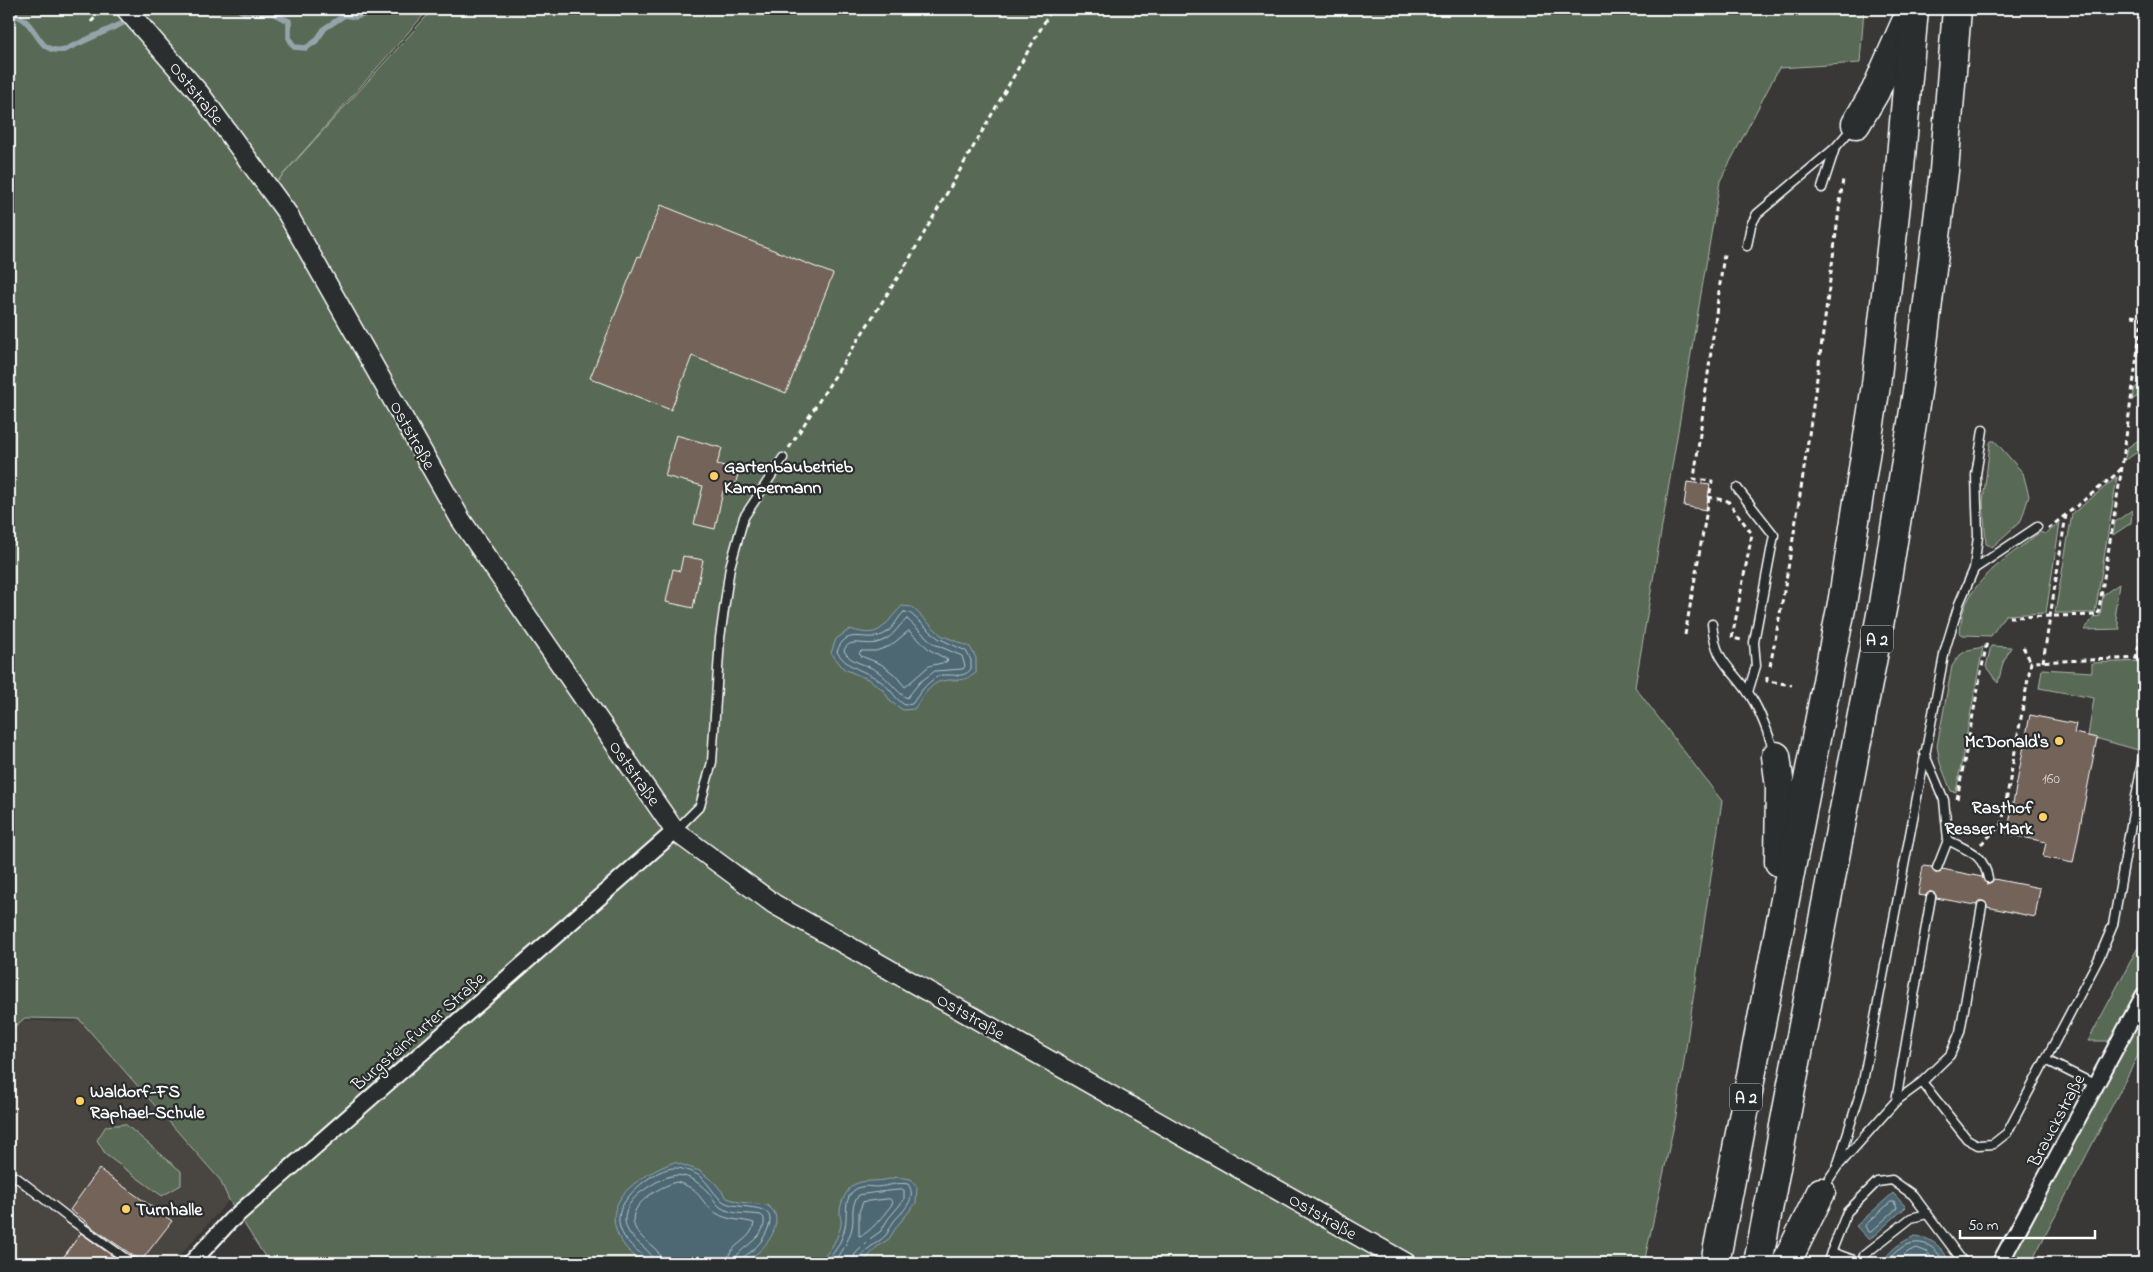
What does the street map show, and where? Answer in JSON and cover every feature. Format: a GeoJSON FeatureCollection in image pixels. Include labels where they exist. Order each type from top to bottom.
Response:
{"type":"FeatureCollection","features":[{"type":"Feature","properties":{"kind":"highway"},"geometry":{"type":"LineString","coordinates":[[1856,124],[1875,92],[1913,9]]}},
{"type":"Feature","properties":{"kind":"highway","name":"A 2"},"geometry":{"type":"LineString","coordinates":[[1715,1263],[1843,598],[1876,386],[1900,168],[1913,9]]}},
{"type":"Feature","properties":{"kind":"highway","name":"A 2"},"geometry":{"type":"LineString","coordinates":[[1758,1263],[1883,604],[1916,402],[1944,171],[1957,9]]}},
{"type":"Feature","properties":{"kind":"highway"},"geometry":{"type":"LineString","coordinates":[[1776,756],[1780,787],[1778,930]]}},
{"type":"Feature","properties":{"kind":"highway"},"geometry":{"type":"LineString","coordinates":[[1786,1263],[1821,1192]]}},
{"type":"Feature","properties":{"kind":"street","name":"Oststraße"},"geometry":{"type":"LineString","coordinates":[[126,9],[200,94],[287,213],[461,520],[675,831],[774,904],[1406,1263]]}},
{"type":"Feature","properties":{"kind":"street","name":"Burgsteinfurter Straße"},"geometry":{"type":"LineString","coordinates":[[191,1263],[230,1221],[675,831]]}},
{"type":"Feature","properties":{"kind":"street","name":"Brauckstraße"},"geometry":{"type":"LineString","coordinates":[[2000,1263],[2144,995]]}},
{"type":"Feature","properties":{"kind":"lane"},"geometry":{"type":"LineString","coordinates":[[1747,246],[1751,225],[1757,214],[1835,148],[1856,124]]}},
{"type":"Feature","properties":{"kind":"lane"},"geometry":{"type":"LineString","coordinates":[[1822,188],[1835,148]]}},
{"type":"Feature","properties":{"kind":"lane"},"geometry":{"type":"LineString","coordinates":[[1837,1166],[1862,1086],[1945,650],[1959,604],[1974,569],[1978,536],[1976,476],[1983,430]]}},
{"type":"Feature","properties":{"kind":"lane"},"geometry":{"type":"LineString","coordinates":[[675,831],[700,806],[712,762],[720,638],[730,567],[744,517],[783,458]]}},
{"type":"Feature","properties":{"kind":"lane"},"geometry":{"type":"LineString","coordinates":[[1737,488],[1774,535],[1754,642],[1756,666],[1748,692]]}},
{"type":"Feature","properties":{"kind":"lane"},"geometry":{"type":"LineString","coordinates":[[1974,569],[2037,527]]}},
{"type":"Feature","properties":{"kind":"lane"},"geometry":{"type":"LineString","coordinates":[[1712,624],[1714,645],[1724,664],[1748,692],[1767,730],[1776,756]]}},
{"type":"Feature","properties":{"kind":"lane"},"geometry":{"type":"LineString","coordinates":[[1922,1082],[1967,1139],[1978,1145],[1993,1144],[2007,1132],[2099,958],[2113,925],[2144,752]]}},
{"type":"Feature","properties":{"kind":"lane"},"geometry":{"type":"LineString","coordinates":[[1924,753],[1944,800],[1948,840],[1937,868]]}},
{"type":"Feature","properties":{"kind":"lane"},"geometry":{"type":"LineString","coordinates":[[1948,840],[1972,852],[1985,863],[1988,878]]}},
{"type":"Feature","properties":{"kind":"lane"},"geometry":{"type":"LineString","coordinates":[[1896,1101],[1931,897]]}},
{"type":"Feature","properties":{"kind":"lane"},"geometry":{"type":"LineString","coordinates":[[1821,1192],[1837,1166],[1896,1101],[1922,1082],[1950,1055],[1960,1032],[1982,906]]}},
{"type":"Feature","properties":{"kind":"lane"},"geometry":{"type":"LineString","coordinates":[[2046,1060],[2096,1085]]}},
{"type":"Feature","properties":{"kind":"lane"},"geometry":{"type":"LineString","coordinates":[[16,1177],[70,1219],[132,1263]]}},
{"type":"Feature","properties":{"kind":"lane"},"geometry":{"type":"LineString","coordinates":[[1827,1263],[1846,1212],[1877,1182],[1892,1180],[1913,1196],[1964,1263]]}},
{"type":"Feature","properties":{"kind":"lane"},"geometry":{"type":"LineString","coordinates":[[1831,1252],[1862,1263],[1864,1255],[1912,1218],[1927,1214]]}},
{"type":"Feature","properties":{"kind":"path"},"geometry":{"type":"LineString","coordinates":[[91,22],[103,9]]}},
{"type":"Feature","properties":{"kind":"path"},"geometry":{"type":"LineString","coordinates":[[783,458],[907,264],[1052,9]]}},
{"type":"Feature","properties":{"kind":"path"},"geometry":{"type":"LineString","coordinates":[[1792,685],[1767,681],[1814,406],[1843,179]]}},
{"type":"Feature","properties":{"kind":"path"},"geometry":{"type":"LineString","coordinates":[[1685,635],[1712,481],[1694,479],[1724,254]]}},
{"type":"Feature","properties":{"kind":"path"},"geometry":{"type":"LineString","coordinates":[[2009,618],[2050,615],[2098,615],[2122,467],[2143,318],[2131,316]]}},
{"type":"Feature","properties":{"kind":"path"},"geometry":{"type":"LineString","coordinates":[[2037,527],[2049,530],[2114,476],[2122,467]]}},
{"type":"Feature","properties":{"kind":"path"},"geometry":{"type":"LineString","coordinates":[[1709,498],[1728,502],[1752,534],[1732,638],[1774,646]]}},
{"type":"Feature","properties":{"kind":"path"},"geometry":{"type":"LineString","coordinates":[[2043,662],[2066,516]]}},
{"type":"Feature","properties":{"kind":"path"},"geometry":{"type":"LineString","coordinates":[[2136,660],[2144,618]]}},
{"type":"Feature","properties":{"kind":"path"},"geometry":{"type":"LineString","coordinates":[[1945,813],[1957,799],[1987,641]]}},
{"type":"Feature","properties":{"kind":"path"},"geometry":{"type":"LineString","coordinates":[[1972,852],[2002,824],[2031,662],[2023,647]]}},
{"type":"Feature","properties":{"kind":"path"},"geometry":{"type":"LineString","coordinates":[[2031,662],[2136,660],[2144,658]]}},
{"type":"Feature","properties":{"kind":"shaded area","name":"Waldorf-FS Raphael-Schule"},"geometry":{"type":"Polygon","coordinates":[[[79,1019],[220,1181],[229,1200],[173,1263],[9,1263],[9,1020],[74,1022],[79,1019]]]}},
{"type":"Feature","properties":{"kind":"green space"},"geometry":{"type":"Polygon","coordinates":[[[9,9],[429,9],[272,187],[433,9],[1864,9],[1860,63],[1779,68],[1720,181],[1635,687],[1722,801],[1676,1116],[1644,1263],[269,1263],[229,1200],[220,1180],[79,1019],[25,1018],[9,1031],[9,9]]]}},
{"type":"Feature","properties":{"kind":"green space"},"geometry":{"type":"Polygon","coordinates":[[[2144,381],[2144,392],[2132,400],[2135,388],[2144,381]]]}},
{"type":"Feature","properties":{"kind":"green space"},"geometry":{"type":"Polygon","coordinates":[[[2143,437],[2142,449],[2124,461],[2127,448],[2143,437]]]}},
{"type":"Feature","properties":{"kind":"green space"},"geometry":{"type":"Polygon","coordinates":[[[1991,441],[1995,441],[2023,473],[2029,496],[2021,521],[1992,547],[1986,544],[1983,502],[1991,441]]]}},
{"type":"Feature","properties":{"kind":"green space"},"geometry":{"type":"Polygon","coordinates":[[[2117,477],[2095,613],[2055,613],[2072,514],[2117,477]]]}},
{"type":"Feature","properties":{"kind":"green space"},"geometry":{"type":"Polygon","coordinates":[[[2132,510],[2131,523],[2113,535],[2115,522],[2132,510]]]}},
{"type":"Feature","properties":{"kind":"green space"},"geometry":{"type":"Polygon","coordinates":[[[2060,523],[2046,613],[2005,615],[1991,636],[1963,635],[1960,633],[1964,609],[1977,586],[1986,575],[2040,532],[2045,534],[2060,523]]]}},
{"type":"Feature","properties":{"kind":"green space"},"geometry":{"type":"Polygon","coordinates":[[[2119,584],[2115,612],[2120,629],[2084,630],[2094,617],[2100,616],[2103,595],[2119,584]]]}},
{"type":"Feature","properties":{"kind":"green space"},"geometry":{"type":"Polygon","coordinates":[[[1991,646],[2011,647],[2003,663],[1998,683],[1986,667],[1991,646]]]}},
{"type":"Feature","properties":{"kind":"green space"},"geometry":{"type":"Polygon","coordinates":[[[1983,647],[1956,792],[1951,791],[1940,763],[1937,746],[1952,666],[1960,655],[1968,650],[1983,647]]]}},
{"type":"Feature","properties":{"kind":"green space"},"geometry":{"type":"Polygon","coordinates":[[[2144,661],[2144,713],[2138,750],[2088,736],[2094,698],[2039,688],[2042,669],[2092,672],[2092,663],[2144,661]]]}},
{"type":"Feature","properties":{"kind":"green space"},"geometry":{"type":"Polygon","coordinates":[[[2144,936],[2144,1044],[2031,1263],[2006,1263],[2119,1041],[2088,1041],[2144,936]]]}},
{"type":"Feature","properties":{"kind":"green space"},"geometry":{"type":"Polygon","coordinates":[[[125,1124],[181,1171],[181,1185],[162,1196],[106,1155],[97,1140],[106,1126],[125,1124]]]}},
{"type":"Feature","properties":{"kind":"water"},"geometry":{"type":"Polygon","coordinates":[[[902,606],[912,607],[941,635],[970,647],[976,658],[976,673],[963,679],[938,682],[926,692],[914,709],[903,710],[891,702],[883,690],[870,680],[844,669],[831,653],[836,639],[850,629],[869,633],[876,631],[886,624],[902,606]]]}},
{"type":"Feature","properties":{"kind":"water"},"geometry":{"type":"Polygon","coordinates":[[[674,1162],[700,1171],[716,1184],[727,1198],[739,1202],[767,1205],[775,1214],[776,1222],[771,1237],[766,1244],[746,1261],[739,1263],[648,1263],[630,1252],[618,1235],[614,1221],[616,1209],[621,1198],[639,1180],[674,1162]]]}},
{"type":"Feature","properties":{"kind":"water"},"geometry":{"type":"Polygon","coordinates":[[[896,1177],[911,1179],[917,1187],[916,1203],[889,1239],[878,1246],[862,1263],[777,1263],[787,1261],[804,1262],[825,1256],[838,1234],[841,1223],[841,1207],[849,1189],[855,1184],[896,1177]]]}},
{"type":"Feature","properties":{"kind":"water"},"geometry":{"type":"Polygon","coordinates":[[[1893,1193],[1906,1207],[1869,1240],[1856,1226],[1893,1193]]]}},
{"type":"Feature","properties":{"kind":"water"},"geometry":{"type":"Polygon","coordinates":[[[1915,1236],[1936,1244],[1944,1253],[1949,1263],[1882,1263],[1896,1247],[1915,1236]]]}},
{"type":"Feature","properties":{"kind":"building"},"geometry":{"type":"Polygon","coordinates":[[[661,205],[833,274],[786,393],[692,356],[671,410],[590,378],[638,256],[640,257],[661,205]]]}},
{"type":"Feature","properties":{"kind":"building"},"geometry":{"type":"Polygon","coordinates":[[[676,435],[722,448],[717,464],[739,470],[733,494],[723,491],[715,529],[694,524],[703,486],[665,476],[676,435]]]}},
{"type":"Feature","properties":{"kind":"building"},"geometry":{"type":"Polygon","coordinates":[[[1687,482],[1710,485],[1706,510],[1684,506],[1687,482]]]}},
{"type":"Feature","properties":{"kind":"building"},"geometry":{"type":"Polygon","coordinates":[[[683,556],[703,560],[693,608],[666,602],[673,569],[680,571],[683,556]]]}},
{"type":"Feature","properties":{"kind":"building"},"geometry":{"type":"Polygon","coordinates":[[[2030,715],[2076,724],[2074,733],[2097,738],[2073,863],[2043,857],[2046,842],[2007,834],[2030,715]]]}},
{"type":"Feature","properties":{"kind":"building"},"geometry":{"type":"Polygon","coordinates":[[[1923,866],[1932,867],[1935,873],[1940,873],[1942,869],[1982,877],[1987,884],[1994,879],[2040,888],[2035,917],[1987,907],[1987,904],[1983,901],[1976,905],[1936,898],[1936,895],[1932,892],[1925,896],[1918,895],[1923,866]]]}},
{"type":"Feature","properties":{"kind":"building","name":"Turnhalle"},"geometry":{"type":"Polygon","coordinates":[[[99,1169],[172,1221],[141,1261],[70,1210],[99,1169]]]}},
{"type":"Feature","properties":{"kind":"building"},"geometry":{"type":"Polygon","coordinates":[[[81,1233],[114,1257],[110,1263],[59,1263],[81,1233]]]}},
{"type":"Feature","properties":{"kind":"waterway"},"geometry":{"type":"LineString","coordinates":[[9,12],[29,24],[44,45],[55,50],[64,50],[154,9]]}},
{"type":"Feature","properties":{"kind":"waterway"},"geometry":{"type":"LineString","coordinates":[[238,9],[245,13],[272,13],[289,21],[289,38],[294,47],[306,48],[316,41],[325,28],[345,15],[355,17],[382,9]]}},
{"type":"Feature","properties":{"kind":"place","name":"Gartenbaubetrieb Kampermann"},"geometry":{"type":"Point","coordinates":[714,476]}},
{"type":"Feature","properties":{"kind":"place","name":"McDonald's"},"geometry":{"type":"Point","coordinates":[2059,741]}},
{"type":"Feature","properties":{"kind":"place","name":"Rasthof Resser Mark"},"geometry":{"type":"Point","coordinates":[2043,817]}},
{"type":"Feature","properties":{"kind":"place","name":"Waldorf-FS Raphael-Schule"},"geometry":{"type":"Point","coordinates":[80,1101]}},
{"type":"Feature","properties":{"kind":"place","name":"Turnhalle"},"geometry":{"type":"Point","coordinates":[126,1209]}}]}
